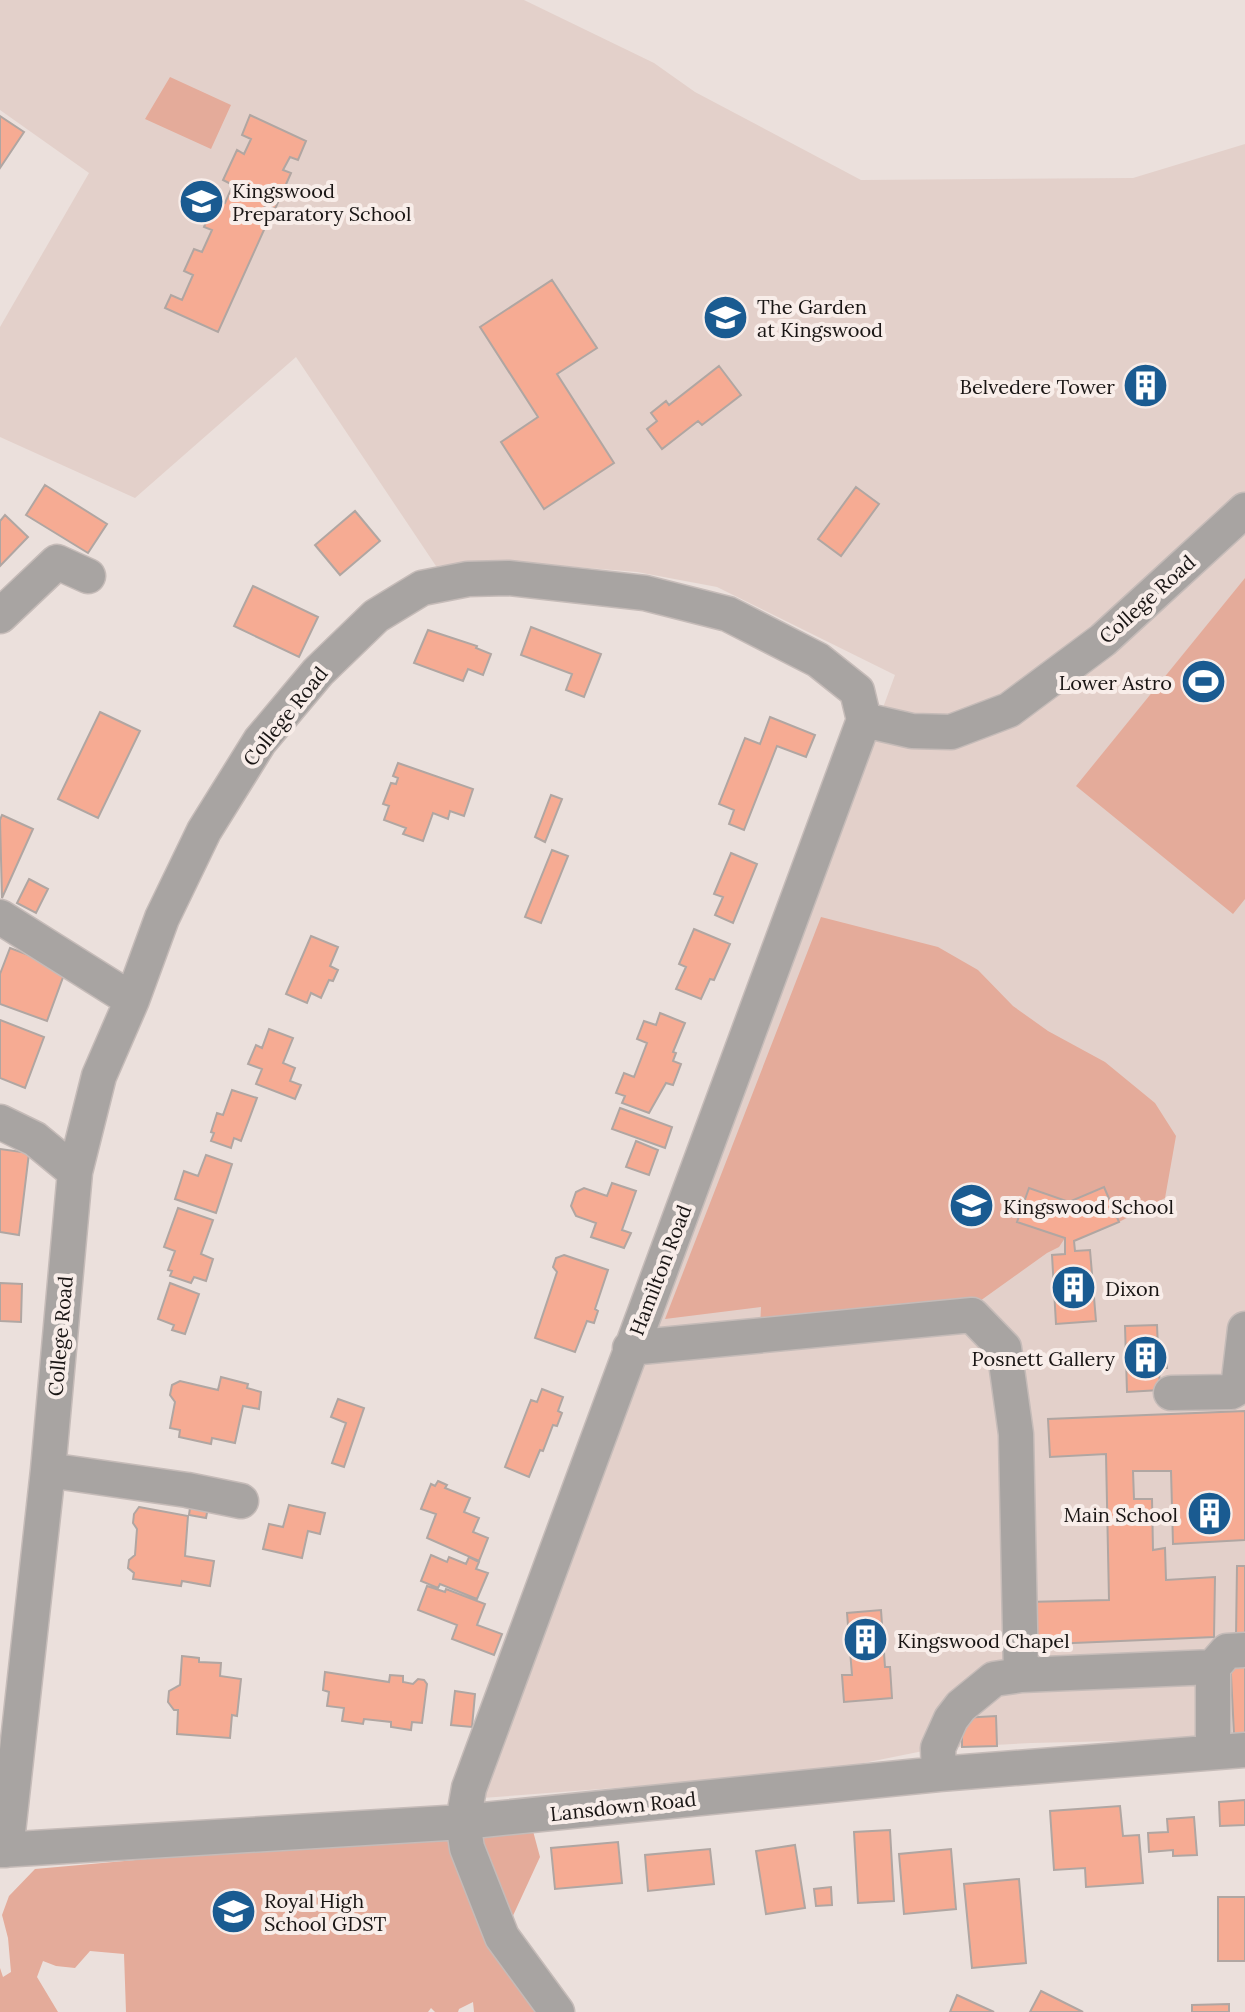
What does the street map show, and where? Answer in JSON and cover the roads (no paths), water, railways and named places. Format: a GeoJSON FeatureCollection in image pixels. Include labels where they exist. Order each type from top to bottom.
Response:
{"type":"FeatureCollection","features":[{"type":"Feature","properties":{"kind":"street","name":"College Road"},"geometry":{"type":"LineString","coordinates":[[3,1850],[48,1470],[75,1172],[83,1134],[99,1076],[132,1000],[162,918],[204,831],[260,741],[318,672],[376,616],[422,588],[468,579],[508,578],[648,584],[728,614],[818,660],[857,691],[864,720],[912,731],[951,732],[1009,710],[1103,640],[1245,510]]}},
{"type":"Feature","properties":{"kind":"street"},"geometry":{"type":"LineString","coordinates":[[0,616],[57,562],[88,576]]}},
{"type":"Feature","properties":{"kind":"street","name":"Hamilton Road"},"geometry":{"type":"LineString","coordinates":[[463,1822],[469,1788],[864,720]]}},
{"type":"Feature","properties":{"kind":"street"},"geometry":{"type":"LineString","coordinates":[[0,917],[132,1000]]}},
{"type":"Feature","properties":{"kind":"street"},"geometry":{"type":"LineString","coordinates":[[0,1122],[35,1139],[75,1172]]}},
{"type":"Feature","properties":{"kind":"street"},"geometry":{"type":"LineString","coordinates":[[35,1139],[83,1134]]}},
{"type":"Feature","properties":{"kind":"street"},"geometry":{"type":"LineString","coordinates":[[630,1348],[972,1315],[1004,1348],[1016,1434],[1021,1675]]}},
{"type":"Feature","properties":{"kind":"street"},"geometry":{"type":"LineString","coordinates":[[1171,1393],[1231,1392],[1238,1388],[1245,1329]]}},
{"type":"Feature","properties":{"kind":"street"},"geometry":{"type":"LineString","coordinates":[[48,1470],[241,1501]]}},
{"type":"Feature","properties":{"kind":"street"},"geometry":{"type":"LineString","coordinates":[[1231,1751],[1213,1737],[1213,1667],[1227,1651],[1245,1650]]}},
{"type":"Feature","properties":{"kind":"street"},"geometry":{"type":"LineString","coordinates":[[939,1774],[938,1748],[951,1719],[961,1706],[994,1679],[1021,1675],[1213,1667]]}},
{"type":"Feature","properties":{"kind":"street","name":"Lansdown Road"},"geometry":{"type":"LineString","coordinates":[[3,1850],[463,1822],[939,1774],[1231,1751]]}},
{"type":"Feature","properties":{"kind":"street"},"geometry":{"type":"LineString","coordinates":[[463,1822],[467,1848],[502,1937],[557,2012]]}},
{"type":"Feature","properties":{"kind":"place","name":"Kingswood Preparatory School"},"geometry":{"type":"Point","coordinates":[201,201]}},
{"type":"Feature","properties":{"kind":"place","name":"The Garden at Kingswood"},"geometry":{"type":"Point","coordinates":[726,318]}},
{"type":"Feature","properties":{"kind":"place","name":"Belvedere Tower"},"geometry":{"type":"Point","coordinates":[1146,386]}},
{"type":"Feature","properties":{"kind":"place","name":"Lower Astro"},"geometry":{"type":"Point","coordinates":[1203,682]}},
{"type":"Feature","properties":{"kind":"place","name":"Kingswood School"},"geometry":{"type":"Point","coordinates":[972,1206]}},
{"type":"Feature","properties":{"kind":"place","name":"Dixon"},"geometry":{"type":"Point","coordinates":[1074,1288]}},
{"type":"Feature","properties":{"kind":"place","name":"Posnett Gallery"},"geometry":{"type":"Point","coordinates":[1146,1358]}},
{"type":"Feature","properties":{"kind":"place","name":"Main School"},"geometry":{"type":"Point","coordinates":[1209,1514]}},
{"type":"Feature","properties":{"kind":"place","name":"Kingswood Chapel"},"geometry":{"type":"Point","coordinates":[866,1640]}},
{"type":"Feature","properties":{"kind":"place","name":"Royal High School GDST"},"geometry":{"type":"Point","coordinates":[233,1911]}}]}
